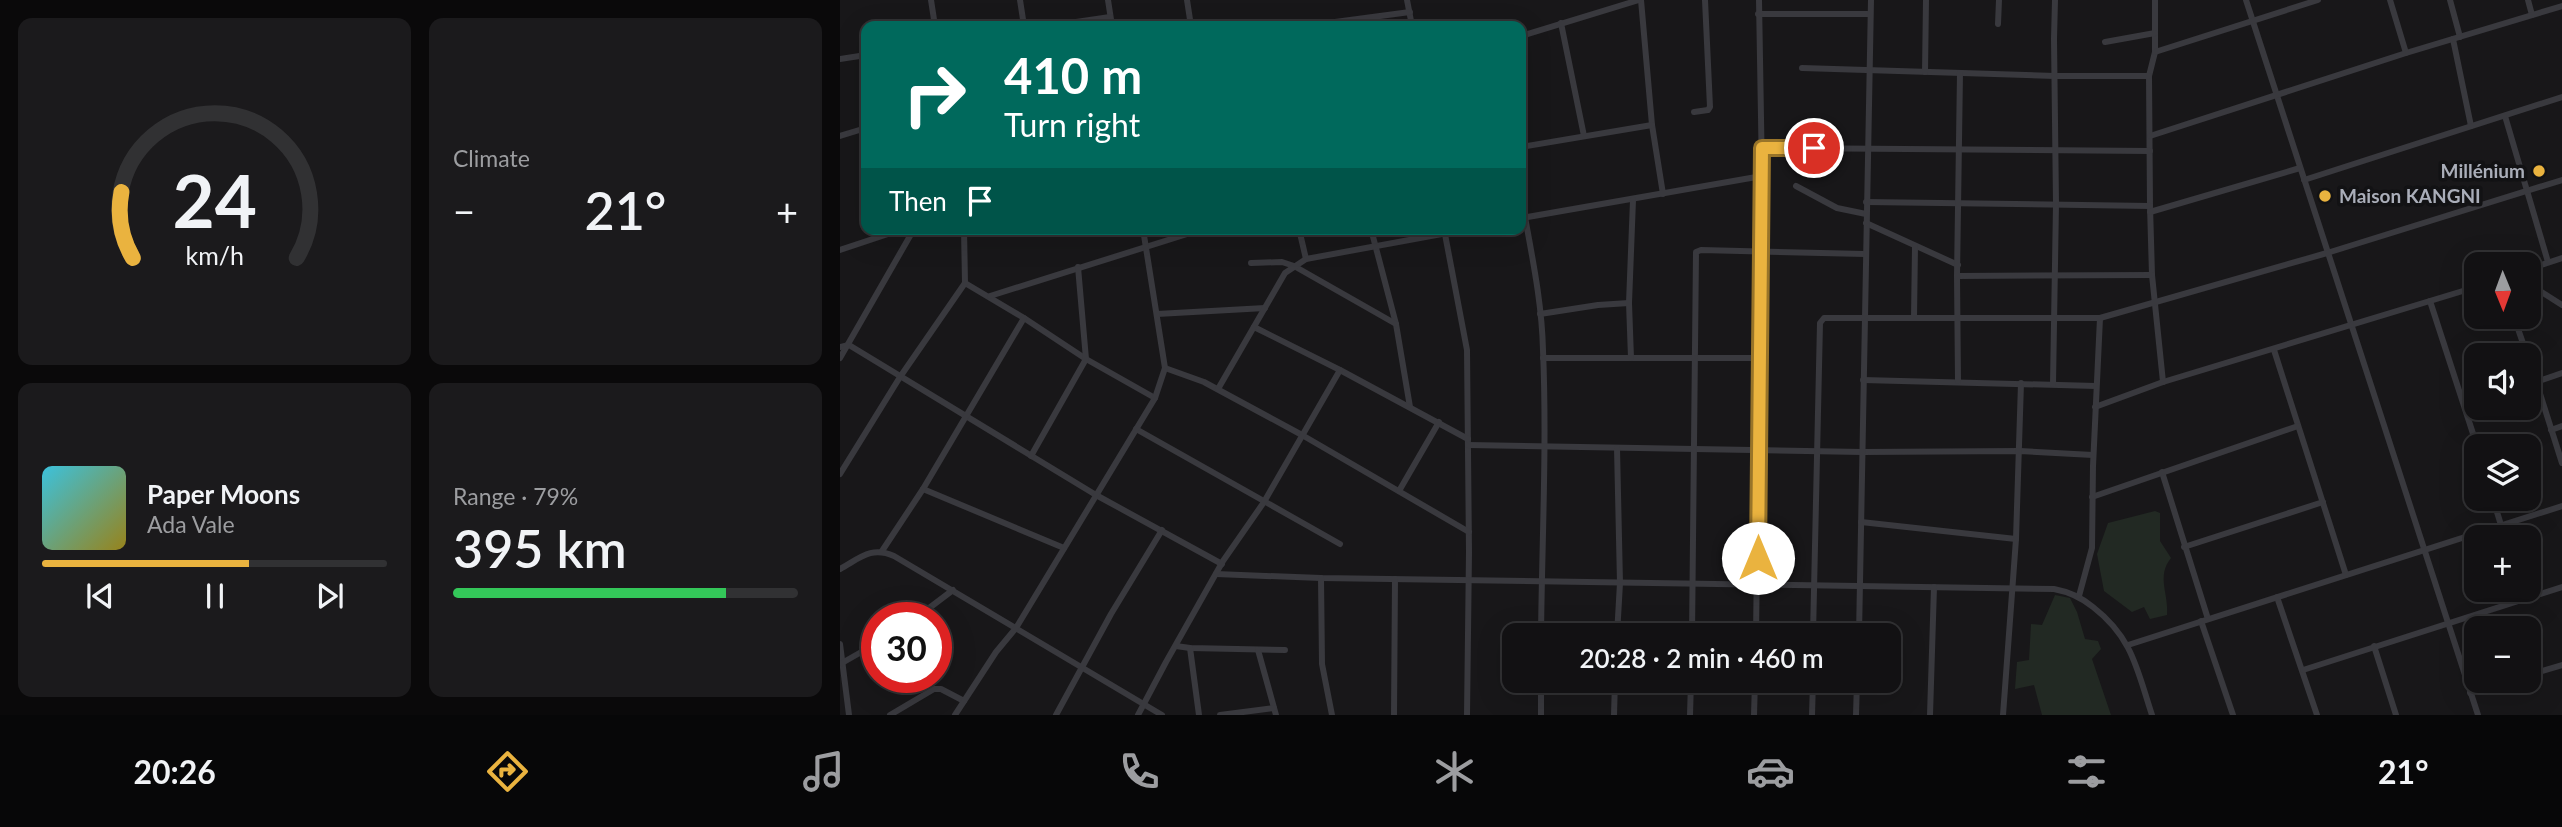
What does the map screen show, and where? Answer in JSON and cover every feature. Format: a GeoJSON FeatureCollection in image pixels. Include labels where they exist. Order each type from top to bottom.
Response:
{"type":"FeatureCollection","features":[{"type":"Feature","properties":{"kind":"street"},"geometry":{"type":"LineString","coordinates":[[931,0],[934,21]]}},
{"type":"Feature","properties":{"kind":"street"},"geometry":{"type":"LineString","coordinates":[[1020,0],[1023,21]]}},
{"type":"Feature","properties":{"kind":"street"},"geometry":{"type":"LineString","coordinates":[[1108,0],[1111,21]]}},
{"type":"Feature","properties":{"kind":"street"},"geometry":{"type":"LineString","coordinates":[[1187,0],[1190,21]]}},
{"type":"Feature","properties":{"kind":"street"},"geometry":{"type":"LineString","coordinates":[[1407,0],[1411,21]]}},
{"type":"Feature","properties":{"kind":"street"},"geometry":{"type":"LineString","coordinates":[[1526,34],[1640,0],[1652,125],[1663,194]]}},
{"type":"Feature","properties":{"kind":"street"},"geometry":{"type":"LineString","coordinates":[[1694,111],[1708,110],[1710,107],[1705,0]]}},
{"type":"Feature","properties":{"kind":"street"},"geometry":{"type":"LineString","coordinates":[[1756,623],[1762,176],[1759,0]]}},
{"type":"Feature","properties":{"kind":"street"},"geometry":{"type":"LineString","coordinates":[[1859,623],[1871,0]]}},
{"type":"Feature","properties":{"kind":"street"},"geometry":{"type":"LineString","coordinates":[[1925,72],[1926,0]]}},
{"type":"Feature","properties":{"kind":"street"},"geometry":{"type":"LineString","coordinates":[[1998,24],[1999,0]]}},
{"type":"Feature","properties":{"kind":"street"},"geometry":{"type":"LineString","coordinates":[[2053,384],[2055,0]]}},
{"type":"Feature","properties":{"kind":"street"},"geometry":{"type":"LineString","coordinates":[[2155,0],[2155,52],[2149,76],[2150,209],[2152,275],[2163,382]]}},
{"type":"Feature","properties":{"kind":"street"},"geometry":{"type":"LineString","coordinates":[[2246,0],[2464,673]]}},
{"type":"Feature","properties":{"kind":"street"},"geometry":{"type":"LineString","coordinates":[[2155,52],[2318,0]]}},
{"type":"Feature","properties":{"kind":"street"},"geometry":{"type":"LineString","coordinates":[[2390,0],[2406,53]]}},
{"type":"Feature","properties":{"kind":"street"},"geometry":{"type":"LineString","coordinates":[[2450,0],[2471,126]]}},
{"type":"Feature","properties":{"kind":"street"},"geometry":{"type":"LineString","coordinates":[[2528,0],[2532,15]]}},
{"type":"Feature","properties":{"kind":"street"},"geometry":{"type":"LineString","coordinates":[[2150,136],[2406,53],[2562,6]]}},
{"type":"Feature","properties":{"kind":"street"},"geometry":{"type":"LineString","coordinates":[[1342,21],[1409,12]]}},
{"type":"Feature","properties":{"kind":"street"},"geometry":{"type":"LineString","coordinates":[[1758,14],[1869,14]]}},
{"type":"Feature","properties":{"kind":"street"},"geometry":{"type":"LineString","coordinates":[[1083,21],[1110,17]]}},
{"type":"Feature","properties":{"kind":"street"},"geometry":{"type":"LineString","coordinates":[[1561,23],[1584,136]]}},
{"type":"Feature","properties":{"kind":"street"},"geometry":{"type":"LineString","coordinates":[[2105,42],[2155,33]]}},
{"type":"Feature","properties":{"kind":"street"},"geometry":{"type":"LineString","coordinates":[[840,59],[861,56]]}},
{"type":"Feature","properties":{"kind":"street"},"geometry":{"type":"LineString","coordinates":[[1802,68],[2055,76],[2149,76]]}},
{"type":"Feature","properties":{"kind":"street"},"geometry":{"type":"LineString","coordinates":[[1958,381],[1959,73]]}},
{"type":"Feature","properties":{"kind":"street"},"geometry":{"type":"LineString","coordinates":[[2304,180],[2562,97]]}},
{"type":"Feature","properties":{"kind":"street"},"geometry":{"type":"LineString","coordinates":[[2505,116],[2548,262]]}},
{"type":"Feature","properties":{"kind":"street"},"geometry":{"type":"LineString","coordinates":[[1526,146],[1652,125]]}},
{"type":"Feature","properties":{"kind":"street"},"geometry":{"type":"LineString","coordinates":[[840,136],[861,130]]}},
{"type":"Feature","properties":{"kind":"street"},"geometry":{"type":"LineString","coordinates":[[1762,148],[2150,152]]}},
{"type":"Feature","properties":{"kind":"street"},"geometry":{"type":"LineString","coordinates":[[1866,202],[2056,204],[2150,209],[2300,168]]}},
{"type":"Feature","properties":{"kind":"street"},"geometry":{"type":"LineString","coordinates":[[1526,218],[1762,176]]}},
{"type":"Feature","properties":{"kind":"street"},"geometry":{"type":"LineString","coordinates":[[1813,623],[1820,323],[1827,317],[2100,318],[2327,253],[2562,180]]}},
{"type":"Feature","properties":{"kind":"street"},"geometry":{"type":"LineString","coordinates":[[1796,186],[1837,208],[1866,214]]}},
{"type":"Feature","properties":{"kind":"street"},"geometry":{"type":"LineString","coordinates":[[1631,358],[1629,303],[1633,200]]}},
{"type":"Feature","properties":{"kind":"street"},"geometry":{"type":"LineString","coordinates":[[1866,223],[1958,265]]}},
{"type":"Feature","properties":{"kind":"street"},"geometry":{"type":"LineString","coordinates":[[1526,231],[1535,271],[1544,358],[1541,623]]}},
{"type":"Feature","properties":{"kind":"street"},"geometry":{"type":"LineString","coordinates":[[840,250],[885,235]]}},
{"type":"Feature","properties":{"kind":"street"},"geometry":{"type":"LineString","coordinates":[[840,358],[911,235]]}},
{"type":"Feature","properties":{"kind":"street"},"geometry":{"type":"LineString","coordinates":[[840,474],[900,377],[964,283],[964,235]]}},
{"type":"Feature","properties":{"kind":"street"},"geometry":{"type":"LineString","coordinates":[[955,715],[996,652],[1016,628],[1155,398],[1165,368],[1144,235]]}},
{"type":"Feature","properties":{"kind":"street"},"geometry":{"type":"LineString","coordinates":[[989,296],[1185,235]]}},
{"type":"Feature","properties":{"kind":"street"},"geometry":{"type":"LineString","coordinates":[[1300,235],[1306,259]]}},
{"type":"Feature","properties":{"kind":"street"},"geometry":{"type":"LineString","coordinates":[[1372,235],[1396,324],[1410,407]]}},
{"type":"Feature","properties":{"kind":"street"},"geometry":{"type":"LineString","coordinates":[[1218,389],[1285,274],[1294,265],[1306,259],[1429,235]]}},
{"type":"Feature","properties":{"kind":"street"},"geometry":{"type":"LineString","coordinates":[[1445,235],[1467,349],[1467,715]]}},
{"type":"Feature","properties":{"kind":"street"},"geometry":{"type":"LineString","coordinates":[[1914,318],[1915,246]]}},
{"type":"Feature","properties":{"kind":"street"},"geometry":{"type":"LineString","coordinates":[[1692,623],[1696,252],[1761,250],[1865,254]]}},
{"type":"Feature","properties":{"kind":"street"},"geometry":{"type":"LineString","coordinates":[[2541,265],[2562,258]]}},
{"type":"Feature","properties":{"kind":"street"},"geometry":{"type":"LineString","coordinates":[[1251,263],[1282,262],[1294,265],[1396,324]]}},
{"type":"Feature","properties":{"kind":"street"},"geometry":{"type":"LineString","coordinates":[[1031,456],[1086,359],[1077,267]]}},
{"type":"Feature","properties":{"kind":"street"},"geometry":{"type":"LineString","coordinates":[[1957,276],[2152,275]]}},
{"type":"Feature","properties":{"kind":"street"},"geometry":{"type":"LineString","coordinates":[[964,283],[989,296],[1086,359],[1155,398]]}},
{"type":"Feature","properties":{"kind":"street"},"geometry":{"type":"LineString","coordinates":[[2095,407],[2163,382],[2464,291]]}},
{"type":"Feature","properties":{"kind":"street"},"geometry":{"type":"LineString","coordinates":[[2541,292],[2562,305]]}},
{"type":"Feature","properties":{"kind":"street"},"geometry":{"type":"LineString","coordinates":[[2430,301],[2473,434]]}},
{"type":"Feature","properties":{"kind":"street"},"geometry":{"type":"LineString","coordinates":[[1540,314],[1629,303]]}},
{"type":"Feature","properties":{"kind":"street"},"geometry":{"type":"LineString","coordinates":[[1157,314],[1265,308]]}},
{"type":"Feature","properties":{"kind":"street"},"geometry":{"type":"LineString","coordinates":[[882,551],[923,489],[1024,318]]}},
{"type":"Feature","properties":{"kind":"street"},"geometry":{"type":"LineString","coordinates":[[2080,596],[2092,548],[2093,455],[2100,318]]}},
{"type":"Feature","properties":{"kind":"street"},"geometry":{"type":"LineString","coordinates":[[1254,327],[1439,422],[1468,442],[1545,447],[2093,455]]}},
{"type":"Feature","properties":{"kind":"street"},"geometry":{"type":"LineString","coordinates":[[840,347],[849,345],[1096,495],[1222,564]]}},
{"type":"Feature","properties":{"kind":"street"},"geometry":{"type":"LineString","coordinates":[[2274,350],[2346,575]]}},
{"type":"Feature","properties":{"kind":"street"},"geometry":{"type":"LineString","coordinates":[[1544,358],[1759,358]]}},
{"type":"Feature","properties":{"kind":"street"},"geometry":{"type":"LineString","coordinates":[[1165,368],[1218,389],[1303,435],[1469,532]]}},
{"type":"Feature","properties":{"kind":"street"},"geometry":{"type":"LineString","coordinates":[[1138,715],[1216,573],[1264,502],[1340,370]]}},
{"type":"Feature","properties":{"kind":"street"},"geometry":{"type":"LineString","coordinates":[[2541,380],[2562,373]]}},
{"type":"Feature","properties":{"kind":"street"},"geometry":{"type":"LineString","coordinates":[[1863,380],[2096,386]]}},
{"type":"Feature","properties":{"kind":"street"},"geometry":{"type":"LineString","coordinates":[[2003,715],[2016,539],[2021,383]]}},
{"type":"Feature","properties":{"kind":"street"},"geometry":{"type":"LineString","coordinates":[[2541,398],[2562,463]]}},
{"type":"Feature","properties":{"kind":"street"},"geometry":{"type":"LineString","coordinates":[[1399,491],[1439,422]]}},
{"type":"Feature","properties":{"kind":"street"},"geometry":{"type":"LineString","coordinates":[[2092,497],[2298,426]]}},
{"type":"Feature","properties":{"kind":"street"},"geometry":{"type":"LineString","coordinates":[[2551,430],[2562,426]]}},
{"type":"Feature","properties":{"kind":"street"},"geometry":{"type":"LineString","coordinates":[[1136,429],[1340,544]]}},
{"type":"Feature","properties":{"kind":"street"},"geometry":{"type":"LineString","coordinates":[[1617,448],[1620,583],[1618,623]]}},
{"type":"Feature","properties":{"kind":"street"},"geometry":{"type":"LineString","coordinates":[[2162,472],[2233,715]]}},
{"type":"Feature","properties":{"kind":"street"},"geometry":{"type":"LineString","coordinates":[[923,489],[1064,548]]}},
{"type":"Feature","properties":{"kind":"street"},"geometry":{"type":"LineString","coordinates":[[2184,547],[2323,502]]}},
{"type":"Feature","properties":{"kind":"street"},"geometry":{"type":"LineString","coordinates":[[2497,511],[2501,525],[2562,506]]}},
{"type":"Feature","properties":{"kind":"street"},"geometry":{"type":"LineString","coordinates":[[1861,522],[2016,539]]}},
{"type":"Feature","properties":{"kind":"street"},"geometry":{"type":"LineString","coordinates":[[1056,715],[1111,614],[1162,530]]}},
{"type":"Feature","properties":{"kind":"street"},"geometry":{"type":"LineString","coordinates":[[2129,645],[2464,537]]}},
{"type":"Feature","properties":{"kind":"street"},"geometry":{"type":"LineString","coordinates":[[840,569],[869,553],[882,551],[953,590],[1162,715]]}},
{"type":"Feature","properties":{"kind":"street"},"geometry":{"type":"LineString","coordinates":[[1216,573],[1321,578],[2054,589],[2080,596],[2112,623],[2129,645],[2152,715]]}},
{"type":"Feature","properties":{"kind":"street"},"geometry":{"type":"LineString","coordinates":[[1321,578],[1323,676],[1332,715]]}},
{"type":"Feature","properties":{"kind":"street"},"geometry":{"type":"LineString","coordinates":[[1394,715],[1395,579]]}},
{"type":"Feature","properties":{"kind":"street"},"geometry":{"type":"LineString","coordinates":[[1930,715],[1934,587]]}},
{"type":"Feature","properties":{"kind":"street"},"geometry":{"type":"LineString","coordinates":[[2303,670],[2562,587]]}},
{"type":"Feature","properties":{"kind":"street"},"geometry":{"type":"LineString","coordinates":[[937,602],[953,590]]}},
{"type":"Feature","properties":{"kind":"street"},"geometry":{"type":"LineString","coordinates":[[2277,597],[2317,715]]}},
{"type":"Feature","properties":{"kind":"street"},"geometry":{"type":"LineString","coordinates":[[840,644],[849,715]]}},
{"type":"Feature","properties":{"kind":"street"},"geometry":{"type":"LineString","coordinates":[[1176,646],[1285,650]]}},
{"type":"Feature","properties":{"kind":"street"},"geometry":{"type":"LineString","coordinates":[[2374,646],[2396,715]]}},
{"type":"Feature","properties":{"kind":"street"},"geometry":{"type":"LineString","coordinates":[[1190,648],[1199,715]]}},
{"type":"Feature","properties":{"kind":"street"},"geometry":{"type":"LineString","coordinates":[[1220,715],[1275,711],[1258,650]]}},
{"type":"Feature","properties":{"kind":"street"},"geometry":{"type":"LineString","coordinates":[[842,663],[861,652]]}},
{"type":"Feature","properties":{"kind":"street"},"geometry":{"type":"LineString","coordinates":[[2541,671],[2562,665]]}},
{"type":"Feature","properties":{"kind":"street"},"geometry":{"type":"LineString","coordinates":[[890,715],[934,689],[941,689],[964,701]]}},
{"type":"Feature","properties":{"kind":"street"},"geometry":{"type":"LineString","coordinates":[[1541,693],[1541,715]]}},
{"type":"Feature","properties":{"kind":"street"},"geometry":{"type":"LineString","coordinates":[[1614,715],[1615,693]]}},
{"type":"Feature","properties":{"kind":"street"},"geometry":{"type":"LineString","coordinates":[[1690,715],[1691,693]]}},
{"type":"Feature","properties":{"kind":"street"},"geometry":{"type":"LineString","coordinates":[[1754,715],[1755,693]]}},
{"type":"Feature","properties":{"kind":"street"},"geometry":{"type":"LineString","coordinates":[[1812,715],[1813,693]]}},
{"type":"Feature","properties":{"kind":"street"},"geometry":{"type":"LineString","coordinates":[[1856,715],[1857,693]]}},
{"type":"Feature","properties":{"kind":"street"},"geometry":{"type":"LineString","coordinates":[[2470,693],[2478,715]]}},
{"type":"Feature","properties":{"kind":"shaded area"},"geometry":{"type":"Polygon","coordinates":[[[2155,511],[2160,513],[2160,541],[2171,558],[2164,572],[2167,615],[2150,619],[2144,607],[2132,612],[2104,591],[2097,554],[2108,523],[2155,511]]]}},
{"type":"Feature","properties":{"kind":"shaded area"},"geometry":{"type":"Polygon","coordinates":[[[2055,595],[2070,598],[2085,639],[2098,641],[2101,649],[2092,659],[2111,715],[2042,715],[2034,685],[2015,689],[2017,662],[2029,660],[2031,624],[2042,625],[2055,595]]]}},
{"type":"Feature","properties":{"kind":"place","name":"Millénium"},"geometry":{"type":"Point","coordinates":[2539,171]}},
{"type":"Feature","properties":{"kind":"place","name":"Maison KANGNI"},"geometry":{"type":"Point","coordinates":[2325,196]}},
{"type":"Feature","properties":{"kind":"route"},"geometry":{"type":"LineString","coordinates":[[1758,558],[1762,148],[1814,148]]}}]}
